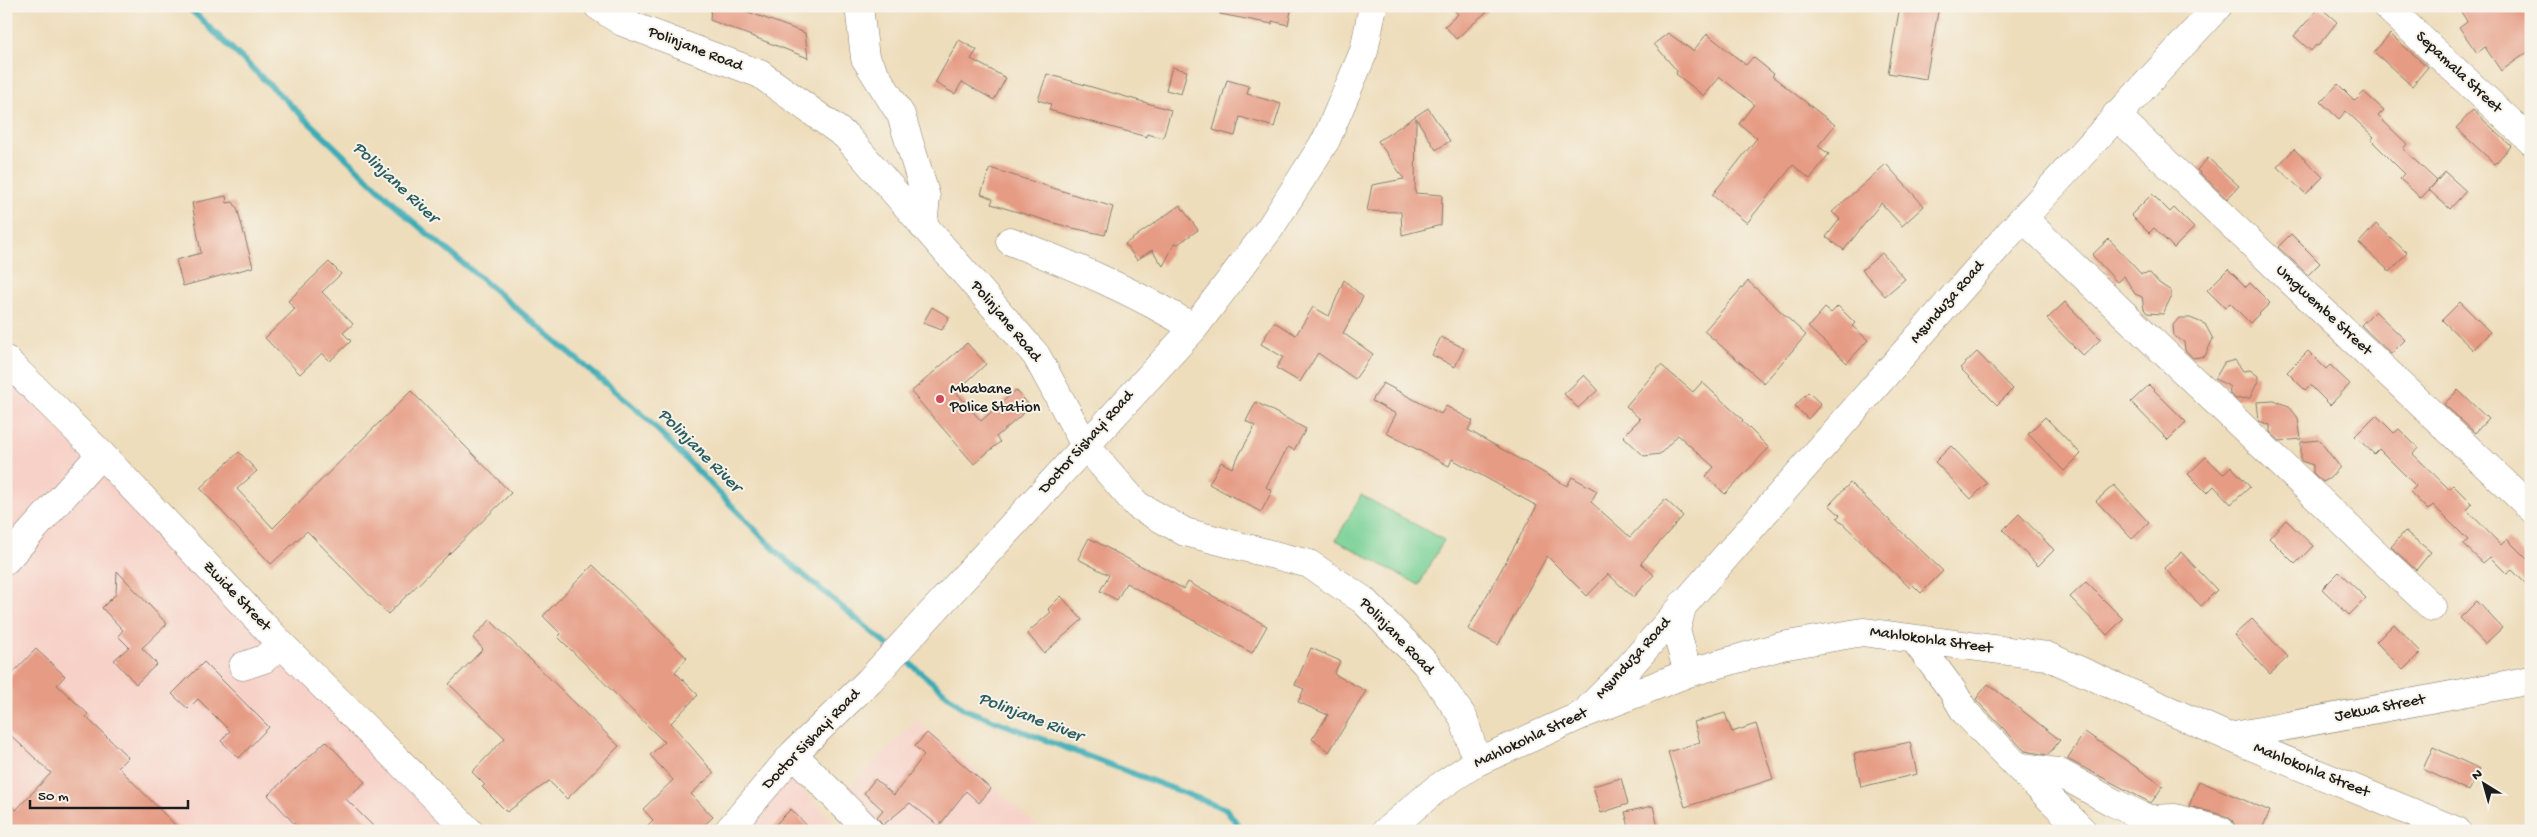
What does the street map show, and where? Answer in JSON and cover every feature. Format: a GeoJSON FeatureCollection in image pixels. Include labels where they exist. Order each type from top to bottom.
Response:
{"type":"FeatureCollection","features":[{"type":"Feature","properties":{"kind":"street","name":"Polinjane Road"},"geometry":{"type":"LineString","coordinates":[[598,6],[622,22],[760,74],[846,136],[1036,355],[1085,445],[1137,505],[1185,532],[1309,564],[1363,600],[1425,663],[1463,717],[1477,762]]}},
{"type":"Feature","properties":{"kind":"street"},"geometry":{"type":"LineString","coordinates":[[859,6],[865,58],[901,115],[926,197],[923,226]]}},
{"type":"Feature","properties":{"kind":"street","name":"Doctor Sishayi Road"},"geometry":{"type":"LineString","coordinates":[[728,831],[793,754],[869,681],[1194,328],[1270,228],[1326,140],[1364,51],[1374,6]]}},
{"type":"Feature","properties":{"kind":"street","name":"Msunduza Road"},"geometry":{"type":"LineString","coordinates":[[1584,714],[1621,676],[1682,604],[2023,218],[2218,6]]}},
{"type":"Feature","properties":{"kind":"street","name":"Sepamala Street"},"geometry":{"type":"LineString","coordinates":[[2386,6],[2531,141]]}},
{"type":"Feature","properties":{"kind":"street","name":"Umgwembe Street"},"geometry":{"type":"LineString","coordinates":[[2116,115],[2531,508]]}},
{"type":"Feature","properties":{"kind":"street"},"geometry":{"type":"LineString","coordinates":[[2023,218],[2432,606]]}},
{"type":"Feature","properties":{"kind":"street"},"geometry":{"type":"LineString","coordinates":[[1010,241],[1084,270],[1152,302],[1194,328]]}},
{"type":"Feature","properties":{"kind":"street","name":"Zwide Street"},"geometry":{"type":"LineString","coordinates":[[6,360],[101,454],[281,644],[469,831]]}},
{"type":"Feature","properties":{"kind":"street"},"geometry":{"type":"LineString","coordinates":[[6,560],[101,454]]}},
{"type":"Feature","properties":{"kind":"street","name":"Msunduza Road"},"geometry":{"type":"LineString","coordinates":[[1682,604],[1676,630],[1688,673]]}},
{"type":"Feature","properties":{"kind":"street","name":"Mahlokohla Street"},"geometry":{"type":"LineString","coordinates":[[1386,831],[1436,789],[1477,762],[1584,714],[1688,673],[1782,646],[1863,632],[2047,656],[2229,737],[2457,831]]}},
{"type":"Feature","properties":{"kind":"street"},"geometry":{"type":"LineString","coordinates":[[1914,639],[1966,712],[2083,831]]}},
{"type":"Feature","properties":{"kind":"street"},"geometry":{"type":"LineString","coordinates":[[243,666],[264,659],[281,644]]}},
{"type":"Feature","properties":{"kind":"street","name":"Jekwa Street"},"geometry":{"type":"LineString","coordinates":[[2229,737],[2531,680]]}},
{"type":"Feature","properties":{"kind":"street"},"geometry":{"type":"LineString","coordinates":[[793,754],[869,831]]}},
{"type":"Feature","properties":{"kind":"street"},"geometry":{"type":"LineString","coordinates":[[2017,766],[2058,772],[2114,803],[2148,819],[2175,818],[2200,823],[2221,831]]}},
{"type":"Feature","properties":{"kind":"shaded area"},"geometry":{"type":"Polygon","coordinates":[[[6,356],[469,831],[6,831],[6,356]]]}},
{"type":"Feature","properties":{"kind":"shaded area"},"geometry":{"type":"Polygon","coordinates":[[[917,720],[1041,829],[879,831],[843,792],[917,720]]]}},
{"type":"Feature","properties":{"kind":"shaded area"},"geometry":{"type":"Polygon","coordinates":[[[785,771],[842,831],[732,831],[785,771]]]}},
{"type":"Feature","properties":{"kind":"green space"},"geometry":{"type":"Polygon","coordinates":[[[1361,495],[1444,540],[1419,585],[1336,540],[1361,495]]]}},
{"type":"Feature","properties":{"kind":"building"},"geometry":{"type":"Polygon","coordinates":[[[711,6],[732,6],[805,33],[808,58],[710,20],[711,6]]]}},
{"type":"Feature","properties":{"kind":"building"},"geometry":{"type":"Polygon","coordinates":[[[1221,6],[1292,6],[1288,25],[1272,21],[1272,24],[1220,14],[1221,6]]]}},
{"type":"Feature","properties":{"kind":"building"},"geometry":{"type":"Polygon","coordinates":[[[1451,6],[1493,6],[1456,39],[1445,26],[1458,14],[1451,6]]]}},
{"type":"Feature","properties":{"kind":"building"},"geometry":{"type":"Polygon","coordinates":[[[1900,6],[1939,6],[1926,79],[1888,73],[1900,6]]]}},
{"type":"Feature","properties":{"kind":"building"},"geometry":{"type":"Polygon","coordinates":[[[2457,6],[2531,6],[2531,50],[2501,71],[2485,47],[2477,53],[2459,27],[2467,21],[2457,6]]]}},
{"type":"Feature","properties":{"kind":"building"},"geometry":{"type":"Polygon","coordinates":[[[2320,7],[2337,22],[2318,46],[2316,45],[2311,51],[2294,36],[2320,7]]]}},
{"type":"Feature","properties":{"kind":"building"},"geometry":{"type":"Polygon","coordinates":[[[1668,33],[1693,51],[1707,34],[1746,65],[1753,57],[1774,74],[1772,76],[1835,125],[1818,146],[1829,154],[1810,179],[1793,165],[1747,223],[1712,195],[1757,138],[1739,124],[1754,104],[1720,77],[1704,96],[1676,74],[1677,71],[1654,44],[1668,33]]]}},
{"type":"Feature","properties":{"kind":"building"},"geometry":{"type":"Polygon","coordinates":[[[2390,34],[2428,67],[2412,86],[2374,52],[2390,34]]]}},
{"type":"Feature","properties":{"kind":"building"},"geometry":{"type":"Polygon","coordinates":[[[959,40],[977,50],[971,59],[1006,78],[994,100],[962,82],[955,94],[935,83],[959,40]]]}},
{"type":"Feature","properties":{"kind":"building"},"geometry":{"type":"Polygon","coordinates":[[[1172,67],[1187,71],[1181,94],[1166,90],[1172,67]]]}},
{"type":"Feature","properties":{"kind":"building"},"geometry":{"type":"Polygon","coordinates":[[[1047,74],[1171,110],[1163,138],[1147,134],[1147,137],[1049,110],[1051,104],[1038,100],[1047,74]]]}},
{"type":"Feature","properties":{"kind":"building"},"geometry":{"type":"Polygon","coordinates":[[[1227,80],[1249,86],[1247,94],[1281,104],[1274,127],[1240,117],[1235,136],[1213,130],[1227,80]]]}},
{"type":"Feature","properties":{"kind":"building"},"geometry":{"type":"Polygon","coordinates":[[[2338,84],[2355,101],[2364,92],[2384,110],[2378,116],[2407,144],[2403,149],[2437,181],[2421,198],[2400,179],[2405,174],[2371,140],[2374,137],[2346,111],[2339,119],[2321,102],[2338,84]]]}},
{"type":"Feature","properties":{"kind":"building"},"geometry":{"type":"Polygon","coordinates":[[[1428,108],[1450,141],[1436,150],[1416,118],[1415,193],[1442,195],[1441,225],[1402,235],[1401,212],[1367,211],[1372,185],[1404,179],[1378,141],[1428,108]]]}},
{"type":"Feature","properties":{"kind":"building"},"geometry":{"type":"Polygon","coordinates":[[[2473,110],[2511,146],[2495,164],[2456,128],[2473,110]]]}},
{"type":"Feature","properties":{"kind":"building"},"geometry":{"type":"Polygon","coordinates":[[[2294,149],[2323,177],[2306,194],[2277,167],[2294,149]]]}},
{"type":"Feature","properties":{"kind":"building"},"geometry":{"type":"Polygon","coordinates":[[[2208,158],[2239,186],[2227,199],[2197,170],[2208,158]]]}},
{"type":"Feature","properties":{"kind":"building"},"geometry":{"type":"Polygon","coordinates":[[[1886,164],[1924,206],[1902,226],[1881,203],[1844,250],[1826,237],[1840,219],[1832,212],[1886,164]]]}},
{"type":"Feature","properties":{"kind":"building"},"geometry":{"type":"Polygon","coordinates":[[[990,168],[1113,207],[1105,235],[1068,227],[991,204],[993,199],[981,194],[990,168]]]}},
{"type":"Feature","properties":{"kind":"building"},"geometry":{"type":"Polygon","coordinates":[[[2445,172],[2466,191],[2450,209],[2429,190],[2445,172]]]}},
{"type":"Feature","properties":{"kind":"building"},"geometry":{"type":"Polygon","coordinates":[[[2152,194],[2170,212],[2174,208],[2194,228],[2174,248],[2154,228],[2149,233],[2131,215],[2152,194]]]}},
{"type":"Feature","properties":{"kind":"building"},"geometry":{"type":"Polygon","coordinates":[[[226,196],[227,203],[233,202],[237,208],[253,267],[183,286],[176,260],[201,253],[192,203],[226,196]]]}},
{"type":"Feature","properties":{"kind":"building"},"geometry":{"type":"Polygon","coordinates":[[[1180,205],[1198,230],[1178,244],[1175,243],[1163,266],[1152,250],[1137,260],[1125,244],[1180,205]]]}},
{"type":"Feature","properties":{"kind":"building"},"geometry":{"type":"Polygon","coordinates":[[[2376,224],[2407,253],[2390,272],[2359,243],[2376,224]]]}},
{"type":"Feature","properties":{"kind":"building"},"geometry":{"type":"Polygon","coordinates":[[[2291,234],[2320,263],[2308,275],[2278,247],[2291,234]]]}},
{"type":"Feature","properties":{"kind":"building"},"geometry":{"type":"Polygon","coordinates":[[[2109,239],[2141,274],[2150,273],[2159,283],[2171,291],[2171,297],[2163,314],[2147,313],[2144,309],[2142,297],[2135,294],[2124,276],[2117,282],[2092,255],[2109,239]]]}},
{"type":"Feature","properties":{"kind":"building"},"geometry":{"type":"Polygon","coordinates":[[[1882,253],[1905,279],[1885,296],[1862,270],[1882,253]]]}},
{"type":"Feature","properties":{"kind":"building"},"geometry":{"type":"Polygon","coordinates":[[[329,262],[341,274],[322,292],[353,324],[343,333],[351,341],[330,361],[322,353],[300,374],[265,338],[295,309],[288,301],[329,262]]]}},
{"type":"Feature","properties":{"kind":"building"},"geometry":{"type":"Polygon","coordinates":[[[2228,269],[2246,287],[2250,283],[2270,303],[2250,323],[2230,303],[2225,308],[2207,290],[2228,269]]]}},
{"type":"Feature","properties":{"kind":"building"},"geometry":{"type":"Polygon","coordinates":[[[1344,280],[1363,297],[1343,333],[1373,354],[1355,379],[1318,353],[1300,382],[1276,368],[1283,357],[1261,344],[1274,322],[1296,335],[1313,307],[1329,316],[1344,280]]]}},
{"type":"Feature","properties":{"kind":"building"},"geometry":{"type":"Polygon","coordinates":[[[1748,281],[1806,335],[1764,383],[1704,331],[1748,281]]]}},
{"type":"Feature","properties":{"kind":"building"},"geometry":{"type":"Polygon","coordinates":[[[2065,302],[2101,339],[2083,356],[2047,319],[2065,302]]]}},
{"type":"Feature","properties":{"kind":"building"},"geometry":{"type":"Polygon","coordinates":[[[2460,302],[2490,332],[2473,350],[2442,320],[2460,302]]]}},
{"type":"Feature","properties":{"kind":"building"},"geometry":{"type":"Polygon","coordinates":[[[1838,306],[1855,323],[1852,326],[1868,340],[1847,363],[1808,327],[1825,308],[1831,313],[1838,306]]]}},
{"type":"Feature","properties":{"kind":"building"},"geometry":{"type":"Polygon","coordinates":[[[932,307],[949,317],[942,330],[923,323],[932,307]]]}},
{"type":"Feature","properties":{"kind":"building"},"geometry":{"type":"Polygon","coordinates":[[[2375,311],[2405,340],[2391,354],[2361,325],[2375,311]]]}},
{"type":"Feature","properties":{"kind":"building"},"geometry":{"type":"Polygon","coordinates":[[[2179,318],[2190,318],[2205,324],[2213,339],[2205,356],[2193,358],[2185,350],[2184,342],[2174,336],[2173,325],[2179,318]]]}},
{"type":"Feature","properties":{"kind":"building"},"geometry":{"type":"Polygon","coordinates":[[[1441,337],[1464,348],[1455,367],[1432,355],[1441,337]]]}},
{"type":"Feature","properties":{"kind":"building","name":"Mbabane Police Station"},"geometry":{"type":"Polygon","coordinates":[[[967,343],[986,364],[956,392],[981,421],[1016,390],[1031,407],[996,437],[1000,442],[974,464],[911,392],[967,343]]]}},
{"type":"Feature","properties":{"kind":"building"},"geometry":{"type":"Polygon","coordinates":[[[2308,351],[2326,369],[2330,365],[2350,384],[2330,405],[2310,385],[2305,390],[2287,372],[2308,351]]]}},
{"type":"Feature","properties":{"kind":"building"},"geometry":{"type":"Polygon","coordinates":[[[1977,352],[2013,389],[1997,405],[1960,368],[1977,352]]]}},
{"type":"Feature","properties":{"kind":"building"},"geometry":{"type":"Polygon","coordinates":[[[2235,360],[2243,371],[2250,370],[2258,376],[2258,381],[2250,398],[2236,399],[2230,394],[2229,386],[2215,379],[2224,363],[2235,360]]]}},
{"type":"Feature","properties":{"kind":"building"},"geometry":{"type":"Polygon","coordinates":[[[1661,365],[1693,392],[1702,382],[1743,420],[1769,448],[1725,494],[1706,476],[1714,467],[1678,435],[1660,454],[1644,456],[1623,436],[1640,419],[1626,406],[1661,365]]]}},
{"type":"Feature","properties":{"kind":"building"},"geometry":{"type":"Polygon","coordinates":[[[1584,375],[1598,390],[1578,408],[1564,394],[1584,375]]]}},
{"type":"Feature","properties":{"kind":"building"},"geometry":{"type":"Polygon","coordinates":[[[1383,383],[1441,414],[1446,406],[1473,421],[1468,430],[1567,486],[1572,477],[1597,491],[1591,502],[1630,537],[1665,499],[1683,516],[1641,563],[1654,575],[1633,597],[1608,574],[1587,596],[1547,556],[1498,645],[1468,629],[1537,506],[1452,459],[1449,466],[1386,433],[1396,414],[1372,401],[1383,383]]]}},
{"type":"Feature","properties":{"kind":"building"},"geometry":{"type":"Polygon","coordinates":[[[2149,385],[2186,422],[2168,440],[2131,402],[2149,385]]]}},
{"type":"Feature","properties":{"kind":"building"},"geometry":{"type":"Polygon","coordinates":[[[2458,390],[2488,419],[2475,433],[2444,404],[2458,390]]]}},
{"type":"Feature","properties":{"kind":"building"},"geometry":{"type":"Polygon","coordinates":[[[411,391],[511,493],[388,614],[307,531],[271,564],[200,488],[239,452],[257,471],[237,489],[273,528],[411,391]]]}},
{"type":"Feature","properties":{"kind":"building"},"geometry":{"type":"Polygon","coordinates":[[[1808,392],[1821,404],[1808,419],[1795,406],[1808,392]]]}},
{"type":"Feature","properties":{"kind":"building"},"geometry":{"type":"Polygon","coordinates":[[[2274,401],[2289,406],[2298,418],[2301,439],[2280,441],[2270,432],[2270,425],[2259,421],[2257,402],[2274,401]]]}},
{"type":"Feature","properties":{"kind":"building"},"geometry":{"type":"Polygon","coordinates":[[[1256,402],[1306,429],[1294,450],[1288,447],[1266,487],[1272,491],[1261,512],[1209,484],[1221,462],[1232,468],[1255,426],[1246,421],[1256,402]]]}},
{"type":"Feature","properties":{"kind":"building"},"geometry":{"type":"Polygon","coordinates":[[[2376,415],[2394,433],[2399,429],[2418,448],[2413,454],[2449,489],[2453,485],[2472,504],[2467,510],[2501,545],[2507,539],[2531,563],[2531,589],[2512,570],[2507,574],[2490,557],[2483,563],[2463,544],[2468,540],[2433,505],[2428,510],[2410,492],[2416,486],[2379,449],[2374,454],[2355,436],[2376,415]]]}},
{"type":"Feature","properties":{"kind":"building"},"geometry":{"type":"Polygon","coordinates":[[[2045,417],[2081,454],[2064,471],[2028,434],[2045,417]]]}},
{"type":"Feature","properties":{"kind":"building"},"geometry":{"type":"Polygon","coordinates":[[[2319,440],[2340,467],[2330,478],[2323,482],[2313,473],[2313,465],[2301,461],[2301,442],[2319,440]]]}},
{"type":"Feature","properties":{"kind":"building"},"geometry":{"type":"Polygon","coordinates":[[[1951,446],[1987,483],[1971,499],[1935,462],[1951,446]]]}},
{"type":"Feature","properties":{"kind":"building"},"geometry":{"type":"Polygon","coordinates":[[[2206,457],[2223,474],[2231,466],[2250,487],[2231,504],[2214,486],[2207,493],[2188,474],[2206,457]]]}},
{"type":"Feature","properties":{"kind":"building"},"geometry":{"type":"Polygon","coordinates":[[[1850,483],[1943,571],[1921,593],[1913,585],[1910,588],[1837,518],[1840,515],[1829,505],[1850,483]]]}},
{"type":"Feature","properties":{"kind":"building"},"geometry":{"type":"Polygon","coordinates":[[[2114,485],[2149,523],[2132,539],[2096,501],[2114,485]]]}},
{"type":"Feature","properties":{"kind":"building"},"geometry":{"type":"Polygon","coordinates":[[[2019,514],[2054,550],[2038,566],[2003,530],[2019,514]]]}},
{"type":"Feature","properties":{"kind":"building"},"geometry":{"type":"Polygon","coordinates":[[[2286,520],[2313,546],[2295,564],[2269,538],[2286,520]]]}},
{"type":"Feature","properties":{"kind":"building"},"geometry":{"type":"Polygon","coordinates":[[[2405,531],[2431,552],[2416,570],[2391,547],[2405,531]]]}},
{"type":"Feature","properties":{"kind":"building"},"geometry":{"type":"Polygon","coordinates":[[[1089,538],[1184,589],[1188,582],[1267,626],[1252,653],[1126,583],[1117,600],[1100,591],[1109,575],[1078,559],[1089,538]]]}},
{"type":"Feature","properties":{"kind":"building"},"geometry":{"type":"Polygon","coordinates":[[[2181,552],[2217,590],[2201,606],[2164,568],[2181,552]]]}},
{"type":"Feature","properties":{"kind":"building"},"geometry":{"type":"Polygon","coordinates":[[[593,565],[687,658],[675,672],[698,695],[671,723],[714,773],[691,794],[713,817],[698,831],[642,831],[653,820],[643,809],[673,780],[650,755],[664,742],[558,637],[561,634],[543,616],[593,565]]]}},
{"type":"Feature","properties":{"kind":"building"},"geometry":{"type":"Polygon","coordinates":[[[117,571],[167,624],[142,648],[157,664],[136,684],[114,660],[129,647],[118,636],[123,630],[102,608],[116,594],[117,571]]]}},
{"type":"Feature","properties":{"kind":"building"},"geometry":{"type":"Polygon","coordinates":[[[2339,572],[2366,598],[2349,615],[2322,589],[2339,572]]]}},
{"type":"Feature","properties":{"kind":"building"},"geometry":{"type":"Polygon","coordinates":[[[2086,582],[2123,619],[2107,635],[2070,597],[2086,582]]]}},
{"type":"Feature","properties":{"kind":"building"},"geometry":{"type":"Polygon","coordinates":[[[1061,596],[1082,620],[1044,653],[1027,633],[1051,612],[1048,609],[1061,596]]]}},
{"type":"Feature","properties":{"kind":"building"},"geometry":{"type":"Polygon","coordinates":[[[2477,601],[2502,628],[2485,644],[2460,618],[2477,601]]]}},
{"type":"Feature","properties":{"kind":"building"},"geometry":{"type":"Polygon","coordinates":[[[2252,619],[2288,657],[2270,674],[2234,635],[2252,619]]]}},
{"type":"Feature","properties":{"kind":"building"},"geometry":{"type":"Polygon","coordinates":[[[490,620],[619,746],[567,799],[549,781],[507,812],[482,787],[485,785],[472,772],[505,738],[449,684],[483,649],[473,638],[490,620]]]}},
{"type":"Feature","properties":{"kind":"building"},"geometry":{"type":"Polygon","coordinates":[[[2394,624],[2421,652],[2403,670],[2376,642],[2394,624]]]}},
{"type":"Feature","properties":{"kind":"building"},"geometry":{"type":"Polygon","coordinates":[[[1311,648],[1340,661],[1334,674],[1366,691],[1329,752],[1312,739],[1328,715],[1298,702],[1304,689],[1295,685],[1311,648]]]}},
{"type":"Feature","properties":{"kind":"building"},"geometry":{"type":"Polygon","coordinates":[[[36,649],[65,676],[57,685],[88,714],[86,717],[128,757],[118,767],[181,831],[6,831],[6,800],[16,810],[51,773],[6,731],[6,680],[36,649]]]}},
{"type":"Feature","properties":{"kind":"building"},"geometry":{"type":"Polygon","coordinates":[[[204,662],[269,727],[239,758],[221,741],[230,731],[198,699],[188,709],[172,694],[204,662]]]}},
{"type":"Feature","properties":{"kind":"building"},"geometry":{"type":"Polygon","coordinates":[[[1988,684],[2060,740],[2048,755],[2025,751],[1978,702],[1976,699],[1988,684]]]}},
{"type":"Feature","properties":{"kind":"building"},"geometry":{"type":"Polygon","coordinates":[[[1725,713],[1732,732],[1756,724],[1773,779],[1685,807],[1668,752],[1700,742],[1694,722],[1725,713]]]}},
{"type":"Feature","properties":{"kind":"building"},"geometry":{"type":"Polygon","coordinates":[[[2085,732],[2163,786],[2151,803],[2067,759],[2085,732]]]}},
{"type":"Feature","properties":{"kind":"building"},"geometry":{"type":"Polygon","coordinates":[[[927,733],[991,789],[979,803],[966,791],[939,826],[910,803],[883,825],[877,817],[883,810],[864,793],[875,779],[894,795],[924,755],[915,746],[927,733]]]}},
{"type":"Feature","properties":{"kind":"building"},"geometry":{"type":"Polygon","coordinates":[[[326,741],[365,782],[346,799],[378,831],[301,831],[268,795],[326,741]]]}},
{"type":"Feature","properties":{"kind":"building"},"geometry":{"type":"Polygon","coordinates":[[[1910,742],[1917,774],[1861,787],[1854,754],[1910,742]]]}},
{"type":"Feature","properties":{"kind":"building"},"geometry":{"type":"Polygon","coordinates":[[[2433,747],[2480,769],[2469,791],[2423,769],[2433,747]]]}},
{"type":"Feature","properties":{"kind":"building"},"geometry":{"type":"Polygon","coordinates":[[[1621,778],[1628,804],[1601,813],[1593,786],[1621,778]]]}},
{"type":"Feature","properties":{"kind":"building"},"geometry":{"type":"Polygon","coordinates":[[[2199,781],[2270,811],[2261,831],[2241,831],[2236,829],[2232,820],[2226,816],[2189,806],[2199,781]]]}},
{"type":"Feature","properties":{"kind":"building"},"geometry":{"type":"Polygon","coordinates":[[[1653,806],[1659,831],[1630,831],[1625,812],[1653,806]]]}},
{"type":"Feature","properties":{"kind":"building"},"geometry":{"type":"Polygon","coordinates":[[[791,809],[812,831],[769,831],[791,809]]]}},
{"type":"Feature","properties":{"kind":"waterway","name":"Polinjane River"},"geometry":{"type":"LineString","coordinates":[[187,6],[409,218],[642,414],[781,556],[890,647]]}},
{"type":"Feature","properties":{"kind":"waterway","name":"Polinjane River"},"geometry":{"type":"LineString","coordinates":[[900,655],[964,709],[1226,809],[1243,831]]}},
{"type":"Feature","properties":{"kind":"place","name":"Mbabane Police Station"},"geometry":{"type":"Point","coordinates":[940,399]}}]}
